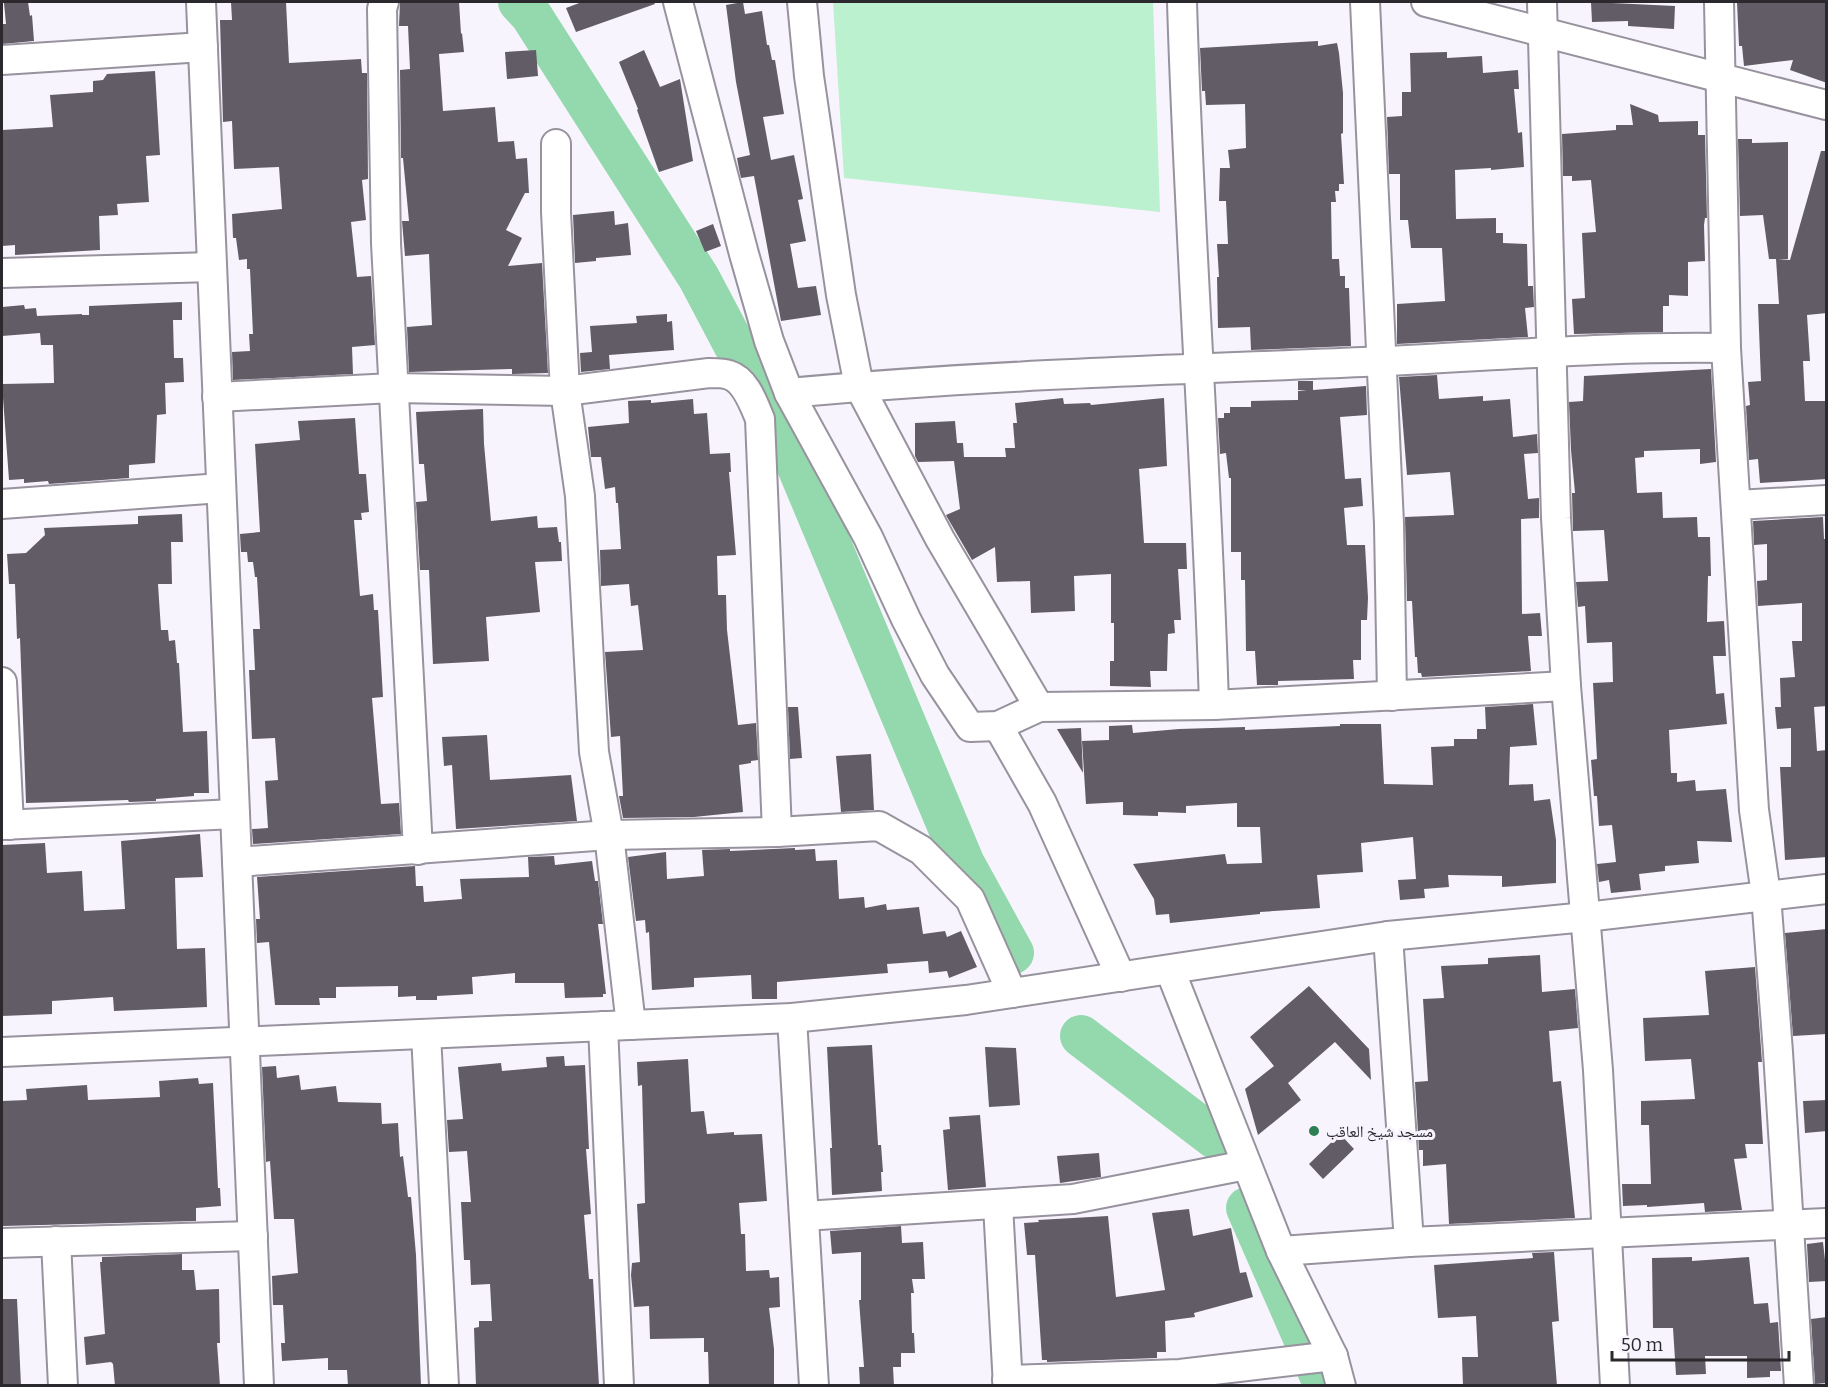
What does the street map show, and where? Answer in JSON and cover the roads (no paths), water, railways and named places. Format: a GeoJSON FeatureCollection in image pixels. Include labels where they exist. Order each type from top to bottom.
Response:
{"type":"FeatureCollection","features":[{"type":"Feature","properties":{"kind":"street"},"geometry":{"type":"LineString","coordinates":[[201,2],[259,1386]]}},
{"type":"Feature","properties":{"kind":"street"},"geometry":{"type":"LineString","coordinates":[[384,2],[382,9],[386,243],[417,850]]}},
{"type":"Feature","properties":{"kind":"street"},"geometry":{"type":"LineString","coordinates":[[678,2],[750,276],[769,340],[789,393],[868,537],[935,675],[970,727],[998,726],[1038,707],[1214,705],[1566,686]]}},
{"type":"Feature","properties":{"kind":"street"},"geometry":{"type":"LineString","coordinates":[[802,2],[808,76],[841,295],[859,386],[940,539],[1038,707]]}},
{"type":"Feature","properties":{"kind":"street"},"geometry":{"type":"LineString","coordinates":[[1182,2],[1187,153],[1209,533],[1214,705]]}},
{"type":"Feature","properties":{"kind":"street"},"geometry":{"type":"LineString","coordinates":[[1365,2],[1389,524],[1392,696]]}},
{"type":"Feature","properties":{"kind":"street"},"geometry":{"type":"LineString","coordinates":[[1426,2],[1827,105]]}},
{"type":"Feature","properties":{"kind":"street"},"geometry":{"type":"LineString","coordinates":[[1542,2],[1556,518],[1566,686],[1598,1070],[1615,1386]]}},
{"type":"Feature","properties":{"kind":"street"},"geometry":{"type":"LineString","coordinates":[[1719,2],[1726,348],[1754,810],[1766,896],[1798,1386]]}},
{"type":"Feature","properties":{"kind":"street"},"geometry":{"type":"LineString","coordinates":[[2,60],[203,47]]}},
{"type":"Feature","properties":{"kind":"street"},"geometry":{"type":"LineString","coordinates":[[556,144],[556,212],[565,391],[580,496],[594,752],[609,835],[631,1025]]}},
{"type":"Feature","properties":{"kind":"street"},"geometry":{"type":"LineString","coordinates":[[2,273],[212,267]]}},
{"type":"Feature","properties":{"kind":"street"},"geometry":{"type":"LineString","coordinates":[[789,393],[859,386],[1198,368],[1652,347],[1726,348]]}},
{"type":"Feature","properties":{"kind":"street"},"geometry":{"type":"LineString","coordinates":[[217,397],[393,388],[565,391],[709,373],[731,375],[743,386],[760,419],[777,832]]}},
{"type":"Feature","properties":{"kind":"street"},"geometry":{"type":"LineString","coordinates":[[2,504],[221,488]]}},
{"type":"Feature","properties":{"kind":"street"},"geometry":{"type":"LineString","coordinates":[[1737,505],[1827,500]]}},
{"type":"Feature","properties":{"kind":"street"},"geometry":{"type":"LineString","coordinates":[[2,682],[5,825],[235,814]]}},
{"type":"Feature","properties":{"kind":"street"},"geometry":{"type":"LineString","coordinates":[[998,726],[1042,803],[1121,977]]}},
{"type":"Feature","properties":{"kind":"street"},"geometry":{"type":"LineString","coordinates":[[237,862],[609,835],[777,832],[879,826],[921,850],[970,899],[1012,993]]}},
{"type":"Feature","properties":{"kind":"street"},"geometry":{"type":"LineString","coordinates":[[2,1052],[792,1018],[1012,993],[1388,936],[1586,917],[1827,889]]}},
{"type":"Feature","properties":{"kind":"street"},"geometry":{"type":"LineString","coordinates":[[1388,936],[1409,1242]]}},
{"type":"Feature","properties":{"kind":"street"},"geometry":{"type":"LineString","coordinates":[[1170,970],[1281,1251],[1333,1356],[1341,1386]]}},
{"type":"Feature","properties":{"kind":"street"},"geometry":{"type":"LineString","coordinates":[[792,1018],[814,1386]]}},
{"type":"Feature","properties":{"kind":"street"},"geometry":{"type":"LineString","coordinates":[[603,1026],[619,1386]]}},
{"type":"Feature","properties":{"kind":"street"},"geometry":{"type":"LineString","coordinates":[[426,1034],[444,1386]]}},
{"type":"Feature","properties":{"kind":"street"},"geometry":{"type":"LineString","coordinates":[[804,1216],[1073,1199],[1246,1165]]}},
{"type":"Feature","properties":{"kind":"street"},"geometry":{"type":"LineString","coordinates":[[998,1205],[1007,1383],[1181,1380],[1333,1356]]}},
{"type":"Feature","properties":{"kind":"street"},"geometry":{"type":"LineString","coordinates":[[1281,1251],[1409,1242],[1827,1224]]}},
{"type":"Feature","properties":{"kind":"street"},"geometry":{"type":"LineString","coordinates":[[2,1243],[253,1236]]}},
{"type":"Feature","properties":{"kind":"street"},"geometry":{"type":"LineString","coordinates":[[56,1241],[63,1386]]}},
{"type":"Feature","properties":{"kind":"waterway"},"geometry":{"type":"LineString","coordinates":[[519,2],[531,15],[699,278],[795,460],[964,864],[1013,953]]}},
{"type":"Feature","properties":{"kind":"waterway"},"geometry":{"type":"LineString","coordinates":[[1081,1036],[1215,1138]]}},
{"type":"Feature","properties":{"kind":"waterway"},"geometry":{"type":"LineString","coordinates":[[1247,1208],[1325,1386]]}},
{"type":"Feature","properties":{"kind":"place","name":"مسجد شيخ العاقب"},"geometry":{"type":"Point","coordinates":[1314,1131]}}]}
